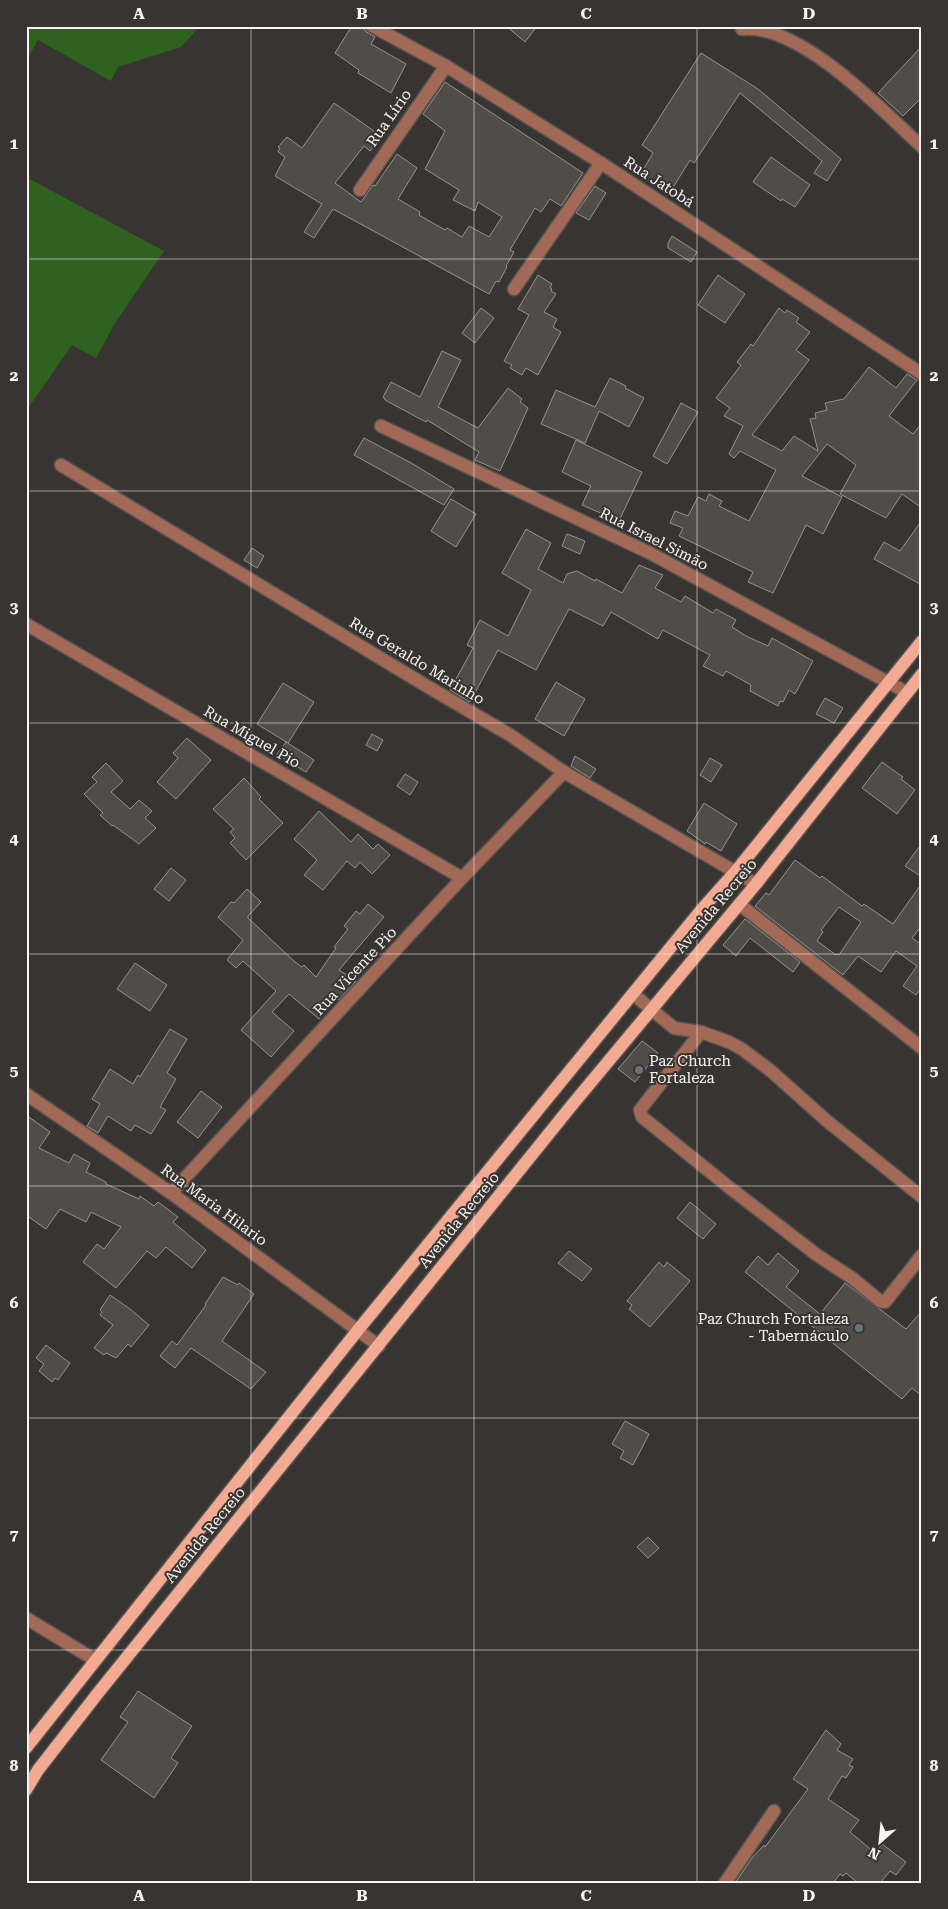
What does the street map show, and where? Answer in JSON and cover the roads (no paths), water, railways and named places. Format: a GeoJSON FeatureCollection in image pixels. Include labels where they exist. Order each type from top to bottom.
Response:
{"type":"FeatureCollection","features":[{"type":"Feature","properties":{"kind":"main road","name":"Avenida Recreio"},"geometry":{"type":"LineString","coordinates":[[26,1748],[358,1330],[736,871],[922,641]]}},
{"type":"Feature","properties":{"kind":"main road","name":"Avenida Recreio"},"geometry":{"type":"LineString","coordinates":[[26,1790],[38,1770],[98,1694],[572,1105],[756,884],[922,674]]}},
{"type":"Feature","properties":{"kind":"main road"},"geometry":{"type":"LineString","coordinates":[[554,1090],[572,1105]]}},
{"type":"Feature","properties":{"kind":"main road"},"geometry":{"type":"LineString","coordinates":[[80,1679],[98,1694]]}},
{"type":"Feature","properties":{"kind":"street","name":"Rua Jatobá"},"geometry":{"type":"LineString","coordinates":[[372,26],[446,66],[602,163],[922,374]]}},
{"type":"Feature","properties":{"kind":"street"},"geometry":{"type":"LineString","coordinates":[[742,29],[749,28],[773,32],[813,54],[854,84],[922,147]]}},
{"type":"Feature","properties":{"kind":"street","name":"Rua Lírio"},"geometry":{"type":"LineString","coordinates":[[360,190],[446,66]]}},
{"type":"Feature","properties":{"kind":"street"},"geometry":{"type":"LineString","coordinates":[[514,289],[602,163]]}},
{"type":"Feature","properties":{"kind":"street","name":"Rua Israel Simão"},"geometry":{"type":"LineString","coordinates":[[381,426],[650,553],[906,692]]}},
{"type":"Feature","properties":{"kind":"street","name":"Rua Geraldo Marinho"},"geometry":{"type":"LineString","coordinates":[[61,465],[510,735],[564,772],[756,884]]}},
{"type":"Feature","properties":{"kind":"street","name":"Rua Miguel Pio"},"geometry":{"type":"LineString","coordinates":[[26,624],[462,878]]}},
{"type":"Feature","properties":{"kind":"street","name":"Rua Vicente Pio"},"geometry":{"type":"LineString","coordinates":[[171,1193],[462,878],[564,772]]}},
{"type":"Feature","properties":{"kind":"street"},"geometry":{"type":"LineString","coordinates":[[739,904],[922,1048]]}},
{"type":"Feature","properties":{"kind":"street"},"geometry":{"type":"LineString","coordinates":[[633,994],[674,1028],[701,1032],[729,1042],[750,1055],[772,1071],[820,1116],[922,1197]]}},
{"type":"Feature","properties":{"kind":"street"},"geometry":{"type":"LineString","coordinates":[[701,1032],[640,1110],[642,1117],[730,1188],[817,1255],[852,1278],[880,1301],[885,1302],[922,1255]]}},
{"type":"Feature","properties":{"kind":"street","name":"Rua Maria Hilario"},"geometry":{"type":"LineString","coordinates":[[26,1094],[171,1193],[379,1346]]}},
{"type":"Feature","properties":{"kind":"street"},"geometry":{"type":"LineString","coordinates":[[26,1618],[95,1660]]}},
{"type":"Feature","properties":{"kind":"street"},"geometry":{"type":"LineString","coordinates":[[725,1883],[774,1811]]}},
{"type":"Feature","properties":{"kind":"place","name":"Paz Church Fortaleza"},"geometry":{"type":"Point","coordinates":[639,1070]}},
{"type":"Feature","properties":{"kind":"place","name":"Paz Church Fortaleza - Tabernáculo"},"geometry":{"type":"Point","coordinates":[859,1328]}}]}
